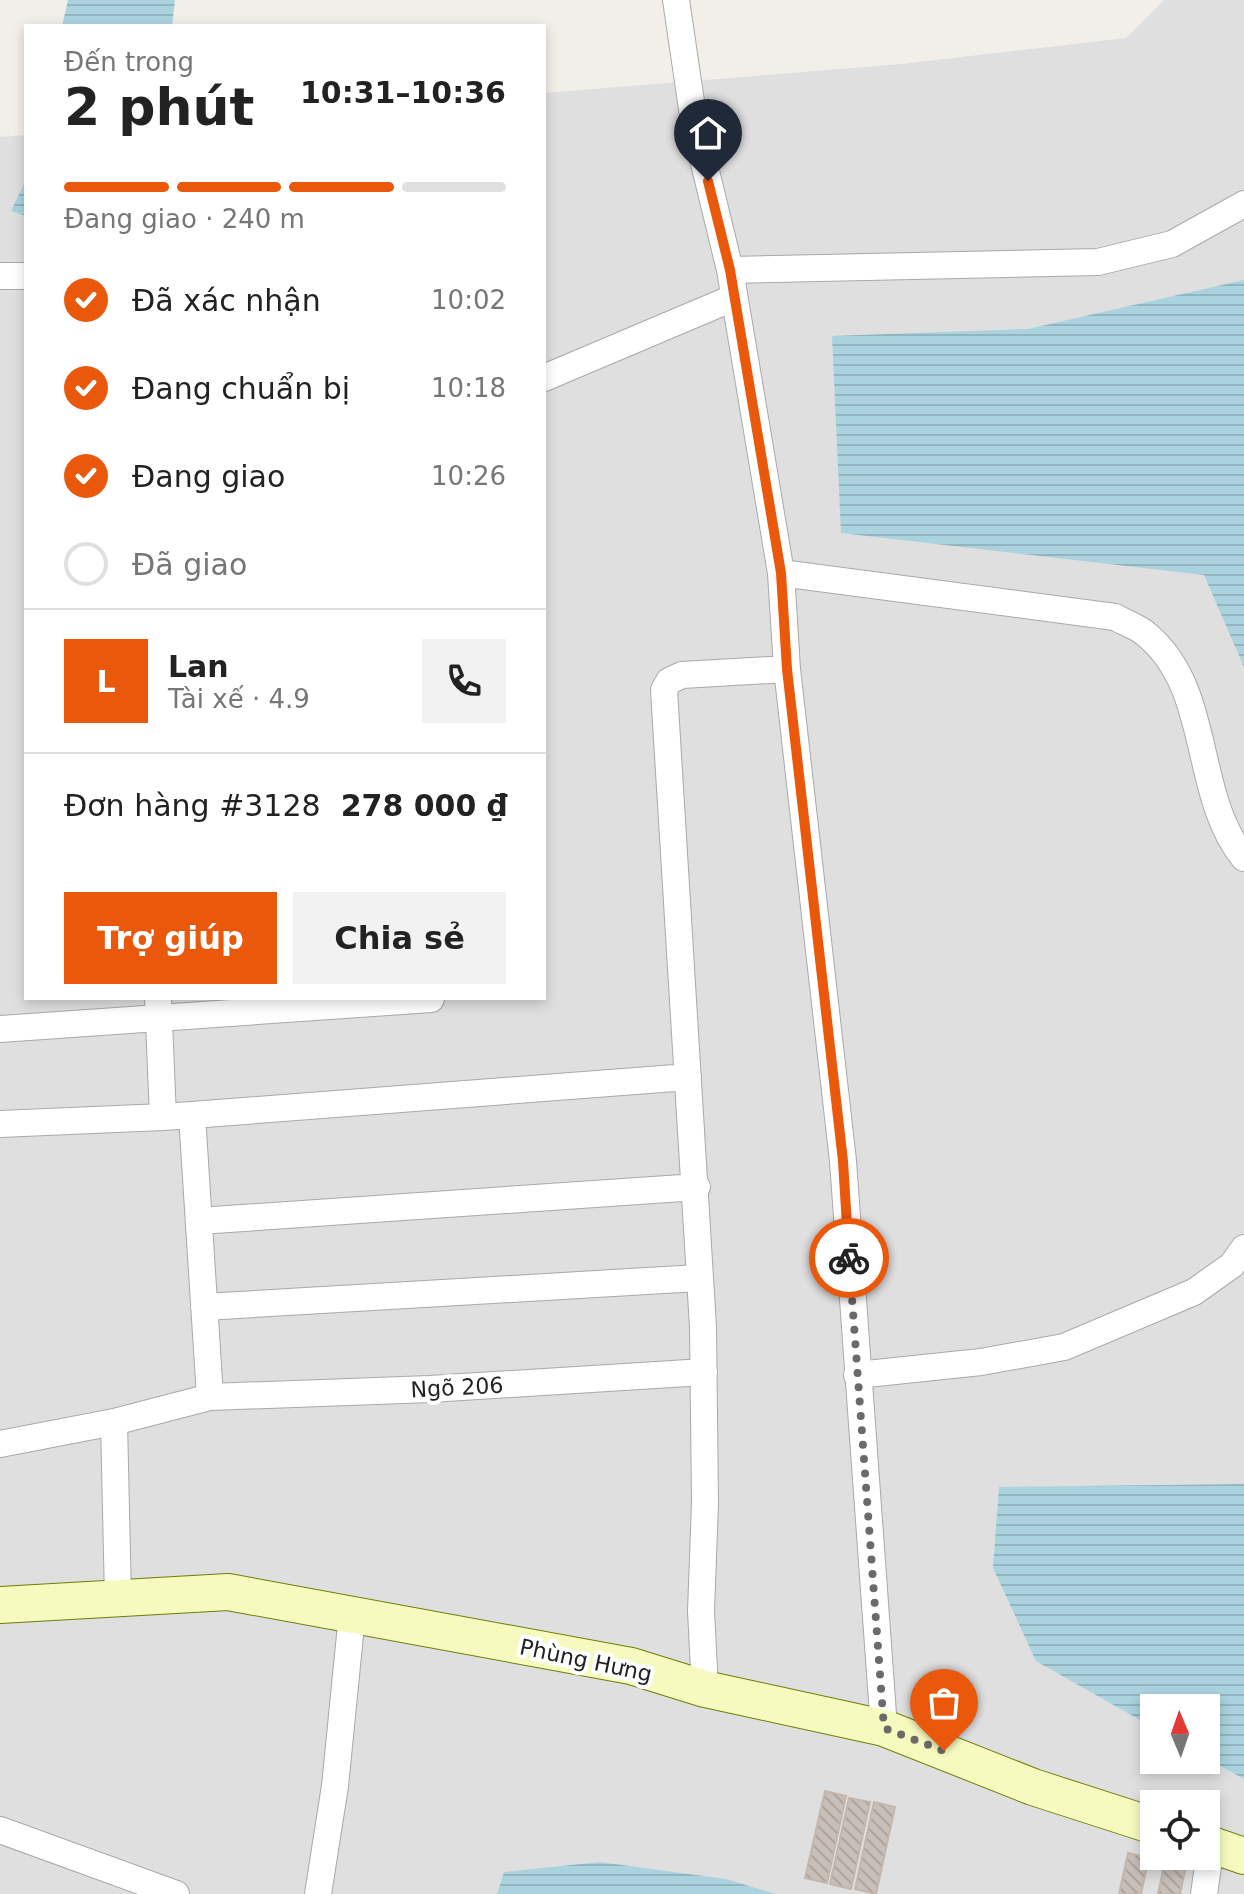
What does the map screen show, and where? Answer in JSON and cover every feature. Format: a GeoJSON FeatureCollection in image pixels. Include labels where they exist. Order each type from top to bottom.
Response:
{"type":"FeatureCollection","features":[{"type":"Feature","properties":{"kind":"street"},"geometry":{"type":"LineString","coordinates":[[676,0],[694,122],[730,270],[781,573],[787,669],[843,1161],[884,1728]]}},
{"type":"Feature","properties":{"kind":"street"},"geometry":{"type":"LineString","coordinates":[[730,270],[1098,262],[1172,244],[1244,204]]}},
{"type":"Feature","properties":{"kind":"street"},"geometry":{"type":"LineString","coordinates":[[0,276],[24,276]]}},
{"type":"Feature","properties":{"kind":"street"},"geometry":{"type":"LineString","coordinates":[[546,377],[733,298]]}},
{"type":"Feature","properties":{"kind":"street"},"geometry":{"type":"LineString","coordinates":[[781,573],[1115,617],[1146,633],[1170,658],[1189,700],[1221,819],[1244,858]]}},
{"type":"Feature","properties":{"kind":"street"},"geometry":{"type":"LineString","coordinates":[[705,1689],[701,1611],[704,1372],[698,1278],[697,1187],[664,690],[669,681],[682,675],[787,669]]}},
{"type":"Feature","properties":{"kind":"street"},"geometry":{"type":"LineString","coordinates":[[0,1029],[159,1008],[401,1000]]}},
{"type":"Feature","properties":{"kind":"street"},"geometry":{"type":"LineString","coordinates":[[159,1008],[163,1117]]}},
{"type":"Feature","properties":{"kind":"street"},"geometry":{"type":"LineString","coordinates":[[0,1124],[163,1117],[688,1077]]}},
{"type":"Feature","properties":{"kind":"street"},"geometry":{"type":"LineString","coordinates":[[192,1115],[210,1397]]}},
{"type":"Feature","properties":{"kind":"street"},"geometry":{"type":"LineString","coordinates":[[199,1221],[697,1187]]}},
{"type":"Feature","properties":{"kind":"street"},"geometry":{"type":"LineString","coordinates":[[857,1375],[981,1362],[1064,1347],[1194,1292],[1232,1265],[1244,1248]]}},
{"type":"Feature","properties":{"kind":"street"},"geometry":{"type":"LineString","coordinates":[[204,1307],[698,1278]]}},
{"type":"Feature","properties":{"kind":"street","name":"Ngõ 206"},"geometry":{"type":"LineString","coordinates":[[0,1444],[114,1422],[210,1397],[430,1389],[704,1372]]}},
{"type":"Feature","properties":{"kind":"street"},"geometry":{"type":"LineString","coordinates":[[114,1422],[118,1598]]}},
{"type":"Feature","properties":{"kind":"street","name":"Phùng Hưng"},"geometry":{"type":"LineString","coordinates":[[0,1605],[228,1592],[631,1666],[705,1689],[884,1728],[1033,1787],[1140,1821]]}},
{"type":"Feature","properties":{"kind":"street"},"geometry":{"type":"LineString","coordinates":[[318,1894],[335,1786],[352,1615]]}},
{"type":"Feature","properties":{"kind":"street"},"geometry":{"type":"LineString","coordinates":[[0,1830],[176,1894]]}},
{"type":"Feature","properties":{"kind":"street"},"geometry":{"type":"LineString","coordinates":[[1204,1894],[1212,1870]]}},
{"type":"Feature","properties":{"kind":"shaded area"},"geometry":{"type":"Polygon","coordinates":[[[1164,0],[1244,0],[1244,1894],[0,1894],[0,137],[24,135],[24,1000],[546,1000],[546,93],[901,64],[1126,38],[1164,0]]]}},
{"type":"Feature","properties":{"kind":"water"},"geometry":{"type":"Polygon","coordinates":[[[68,0],[175,0],[172,24],[62,24],[68,0]]]}},
{"type":"Feature","properties":{"kind":"water"},"geometry":{"type":"Polygon","coordinates":[[[24,184],[24,215],[11,211],[24,184]]]}},
{"type":"Feature","properties":{"kind":"water"},"geometry":{"type":"Polygon","coordinates":[[[1244,280],[1244,667],[1204,575],[841,533],[832,336],[1028,329],[1244,280]]]}},
{"type":"Feature","properties":{"kind":"water"},"geometry":{"type":"Polygon","coordinates":[[[1244,1484],[1244,1779],[1220,1766],[1220,1694],[1140,1694],[1140,1720],[1036,1661],[993,1568],[999,1487],[1244,1484]]]}},
{"type":"Feature","properties":{"kind":"water"},"geometry":{"type":"Polygon","coordinates":[[[600,1862],[726,1879],[776,1894],[497,1894],[504,1872],[600,1862]]]}},
{"type":"Feature","properties":{"kind":"building"},"geometry":{"type":"Polygon","coordinates":[[[825,1791],[846,1796],[827,1883],[805,1878],[825,1791]]]}},
{"type":"Feature","properties":{"kind":"building"},"geometry":{"type":"Polygon","coordinates":[[[849,1798],[870,1802],[851,1889],[830,1884],[849,1798]]]}},
{"type":"Feature","properties":{"kind":"building"},"geometry":{"type":"Polygon","coordinates":[[[874,1802],[895,1807],[876,1894],[855,1889],[874,1802]]]}},
{"type":"Feature","properties":{"kind":"building"},"geometry":{"type":"Polygon","coordinates":[[[1128,1853],[1140,1856],[1140,1870],[1146,1870],[1141,1894],[1119,1894],[1128,1853]]]}},
{"type":"Feature","properties":{"kind":"building"},"geometry":{"type":"Polygon","coordinates":[[[1163,1870],[1185,1870],[1180,1894],[1158,1894],[1163,1870]]]}},
{"type":"Feature","properties":{"kind":"way so far"},"geometry":{"type":"LineString","coordinates":[[849,1258],[884,1728],[944,1751]]}},
{"type":"Feature","properties":{"kind":"route"},"geometry":{"type":"LineString","coordinates":[[708,181],[730,270],[781,573],[787,669],[843,1161],[849,1258]]}}]}
